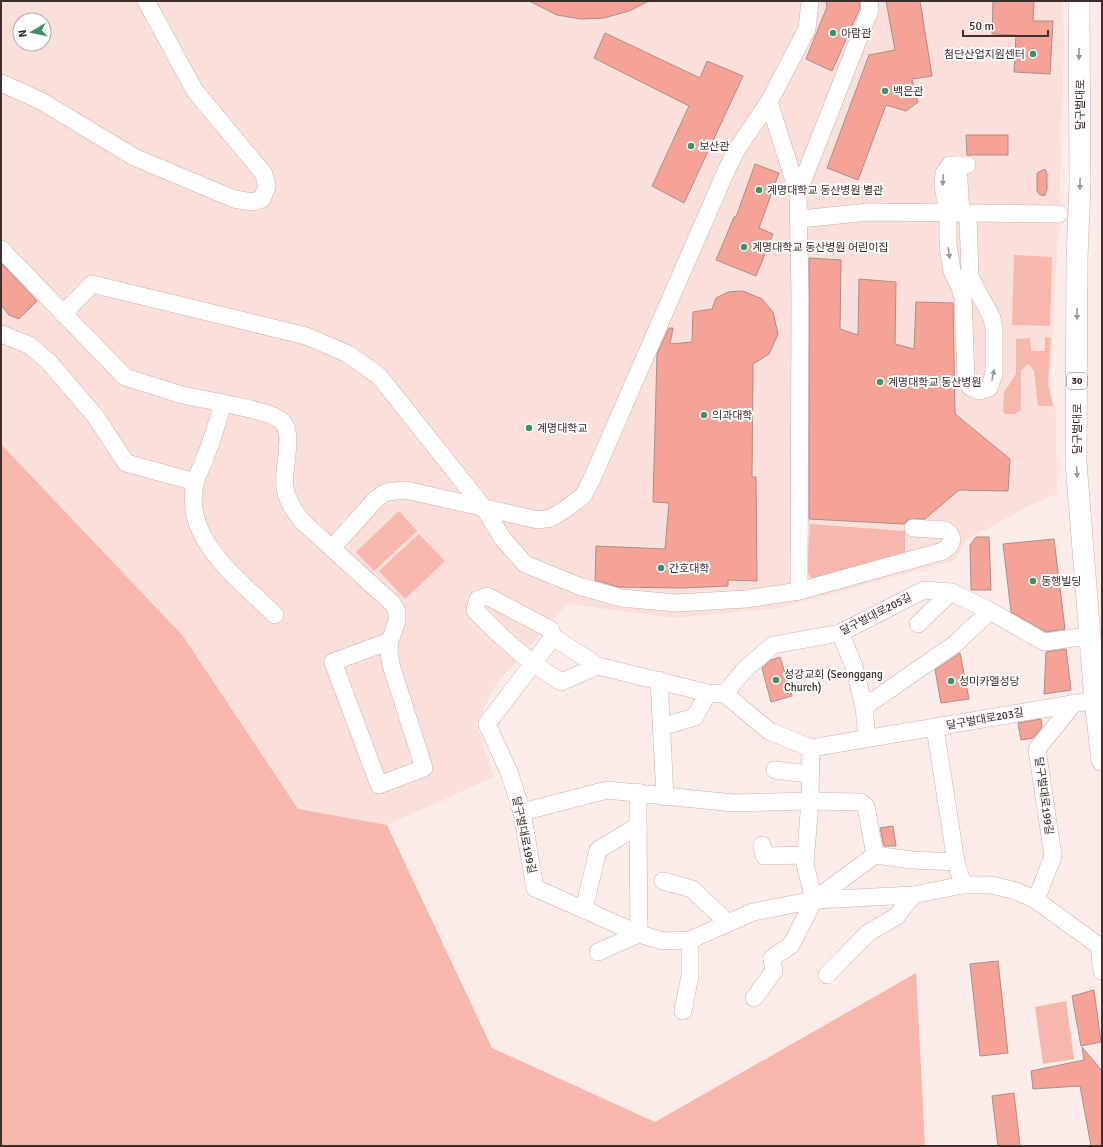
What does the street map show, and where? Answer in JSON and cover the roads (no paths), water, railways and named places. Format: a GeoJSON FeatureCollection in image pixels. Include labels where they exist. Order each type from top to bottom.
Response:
{"type":"FeatureCollection","features":[{"type":"Feature","properties":{"kind":"main road","name":"달구벌대로"},"geometry":{"type":"LineString","coordinates":[[1079,1],[1080,185],[1077,258],[1076,462],[1089,636],[1098,699],[1102,760]]}},
{"type":"Feature","properties":{"kind":"street"},"geometry":{"type":"LineString","coordinates":[[1,83],[41,101],[134,157],[234,199],[252,202],[262,199],[267,187],[264,174],[195,92],[146,1]]}},
{"type":"Feature","properties":{"kind":"street"},"geometry":{"type":"LineString","coordinates":[[332,548],[377,498],[387,492],[406,490],[538,520],[551,518],[583,496],[592,481],[622,413],[727,169],[737,149],[769,102],[807,29],[810,1]]}},
{"type":"Feature","properties":{"kind":"street"},"geometry":{"type":"LineString","coordinates":[[798,193],[870,10],[868,1]]}},
{"type":"Feature","properties":{"kind":"street"},"geometry":{"type":"LineString","coordinates":[[769,102],[798,193],[800,219],[799,591]]}},
{"type":"Feature","properties":{"kind":"street"},"geometry":{"type":"LineString","coordinates":[[959,214],[970,277],[992,318],[994,334],[994,374],[989,388],[980,391],[970,387],[966,380],[962,292],[952,271],[949,252],[959,214],[963,165]]}},
{"type":"Feature","properties":{"kind":"street"},"geometry":{"type":"LineString","coordinates":[[800,219],[869,212],[1059,214]]}},
{"type":"Feature","properties":{"kind":"street"},"geometry":{"type":"LineString","coordinates":[[1,249],[125,377],[182,395],[223,403],[274,416],[285,426],[288,443],[285,486],[288,500],[303,522],[385,595],[392,603],[396,611],[397,621],[390,641],[389,652],[391,665],[424,768],[379,785],[332,662],[390,641]]}},
{"type":"Feature","properties":{"kind":"street"},"geometry":{"type":"LineString","coordinates":[[63,314],[92,284],[306,336],[348,354],[379,376],[484,508],[502,539],[525,564],[578,586],[614,596],[676,603],[711,602],[773,596],[799,591],[943,552],[950,545],[952,539],[945,530],[913,528]]}},
{"type":"Feature","properties":{"kind":"street"},"geometry":{"type":"LineString","coordinates":[[964,322],[970,316],[982,313],[992,318]]}},
{"type":"Feature","properties":{"kind":"street"},"geometry":{"type":"LineString","coordinates":[[1,334],[29,345],[49,362],[96,416],[126,463],[195,482]]}},
{"type":"Feature","properties":{"kind":"street"},"geometry":{"type":"LineString","coordinates":[[223,403],[207,454],[195,482],[193,504],[200,532],[211,551],[275,615]]}},
{"type":"Feature","properties":{"kind":"street","name":"달구벌대로205길"},"geometry":{"type":"LineString","coordinates":[[725,694],[744,670],[773,645],[840,634],[924,590],[951,592],[990,611],[1044,642],[1089,636]]}},
{"type":"Feature","properties":{"kind":"street"},"geometry":{"type":"LineString","coordinates":[[918,624],[951,592]]}},
{"type":"Feature","properties":{"kind":"street"},"geometry":{"type":"LineString","coordinates":[[598,666],[561,682],[532,664],[506,642],[475,610],[478,599],[487,596],[550,630],[553,637],[598,666],[708,693],[725,694],[769,731],[811,748],[810,801],[805,864],[814,900]]}},
{"type":"Feature","properties":{"kind":"street"},"geometry":{"type":"LineString","coordinates":[[864,707],[955,644],[990,611]]}},
{"type":"Feature","properties":{"kind":"street"},"geometry":{"type":"LineString","coordinates":[[840,634],[854,666],[864,707],[867,738]]}},
{"type":"Feature","properties":{"kind":"street","name":"달구벌대로199길"},"geometry":{"type":"LineString","coordinates":[[553,637],[487,724],[509,772],[522,812],[535,888],[639,934],[663,941],[690,940],[753,912],[814,900],[913,895],[962,885],[991,885],[1016,891],[1036,900],[1101,946]]}},
{"type":"Feature","properties":{"kind":"street"},"geometry":{"type":"LineString","coordinates":[[659,680],[665,797]]}},
{"type":"Feature","properties":{"kind":"street"},"geometry":{"type":"LineString","coordinates":[[661,727],[695,717],[708,693]]}},
{"type":"Feature","properties":{"kind":"street","name":"달구벌대로203길"},"geometry":{"type":"LineString","coordinates":[[811,748],[1098,699]]}},
{"type":"Feature","properties":{"kind":"street","name":"달구벌대로199길"},"geometry":{"type":"LineString","coordinates":[[1036,900],[1052,856],[1037,749],[1074,704]]}},
{"type":"Feature","properties":{"kind":"street"},"geometry":{"type":"LineString","coordinates":[[935,728],[956,862],[962,885]]}},
{"type":"Feature","properties":{"kind":"street"},"geometry":{"type":"LineString","coordinates":[[775,770],[810,774]]}},
{"type":"Feature","properties":{"kind":"street"},"geometry":{"type":"LineString","coordinates":[[522,812],[607,790],[733,803],[810,801],[860,802],[866,806],[875,855],[912,860],[956,862]]}},
{"type":"Feature","properties":{"kind":"street"},"geometry":{"type":"LineString","coordinates":[[598,952],[639,934],[638,792]]}},
{"type":"Feature","properties":{"kind":"street"},"geometry":{"type":"LineString","coordinates":[[584,909],[598,850],[638,826]]}},
{"type":"Feature","properties":{"kind":"street"},"geometry":{"type":"LineString","coordinates":[[762,845],[764,856],[805,855]]}},
{"type":"Feature","properties":{"kind":"street","name":"달구벌대로199길"},"geometry":{"type":"LineString","coordinates":[[754,998],[774,971],[772,958],[791,945],[814,900],[875,855]]}},
{"type":"Feature","properties":{"kind":"street"},"geometry":{"type":"LineString","coordinates":[[663,881],[692,889],[728,923]]}},
{"type":"Feature","properties":{"kind":"street"},"geometry":{"type":"LineString","coordinates":[[827,975],[868,933],[897,916],[913,895]]}},
{"type":"Feature","properties":{"kind":"street"},"geometry":{"type":"LineString","coordinates":[[684,1011],[690,976],[690,940]]}},
{"type":"Feature","properties":{"kind":"street"},"geometry":{"type":"LineString","coordinates":[[1101,946],[1102,971]]}},
{"type":"Feature","properties":{"kind":"place","name":"아람관"},"geometry":{"type":"Point","coordinates":[833,33]}},
{"type":"Feature","properties":{"kind":"place","name":"첨단산업지원센터"},"geometry":{"type":"Point","coordinates":[1033,54]}},
{"type":"Feature","properties":{"kind":"place","name":"백은관"},"geometry":{"type":"Point","coordinates":[885,91]}},
{"type":"Feature","properties":{"kind":"place","name":"보산관"},"geometry":{"type":"Point","coordinates":[691,146]}},
{"type":"Feature","properties":{"kind":"place","name":"계명대학교 동산병원 별관"},"geometry":{"type":"Point","coordinates":[759,190]}},
{"type":"Feature","properties":{"kind":"place","name":"계명대학교 동산병원 어린이집"},"geometry":{"type":"Point","coordinates":[744,247]}},
{"type":"Feature","properties":{"kind":"place","name":"계명대학교 동산병원"},"geometry":{"type":"Point","coordinates":[880,382]}},
{"type":"Feature","properties":{"kind":"place","name":"의과대학"},"geometry":{"type":"Point","coordinates":[704,415]}},
{"type":"Feature","properties":{"kind":"place","name":"계명대학교"},"geometry":{"type":"Point","coordinates":[529,428]}},
{"type":"Feature","properties":{"kind":"place","name":"간호대학"},"geometry":{"type":"Point","coordinates":[661,568]}},
{"type":"Feature","properties":{"kind":"place","name":"동행빌딩"},"geometry":{"type":"Point","coordinates":[1033,581]}},
{"type":"Feature","properties":{"kind":"place","name":"성강교회 (Seonggang Church)"},"geometry":{"type":"Point","coordinates":[776,680]}},
{"type":"Feature","properties":{"kind":"place","name":"성미카엘성당"},"geometry":{"type":"Point","coordinates":[951,681]}}]}
